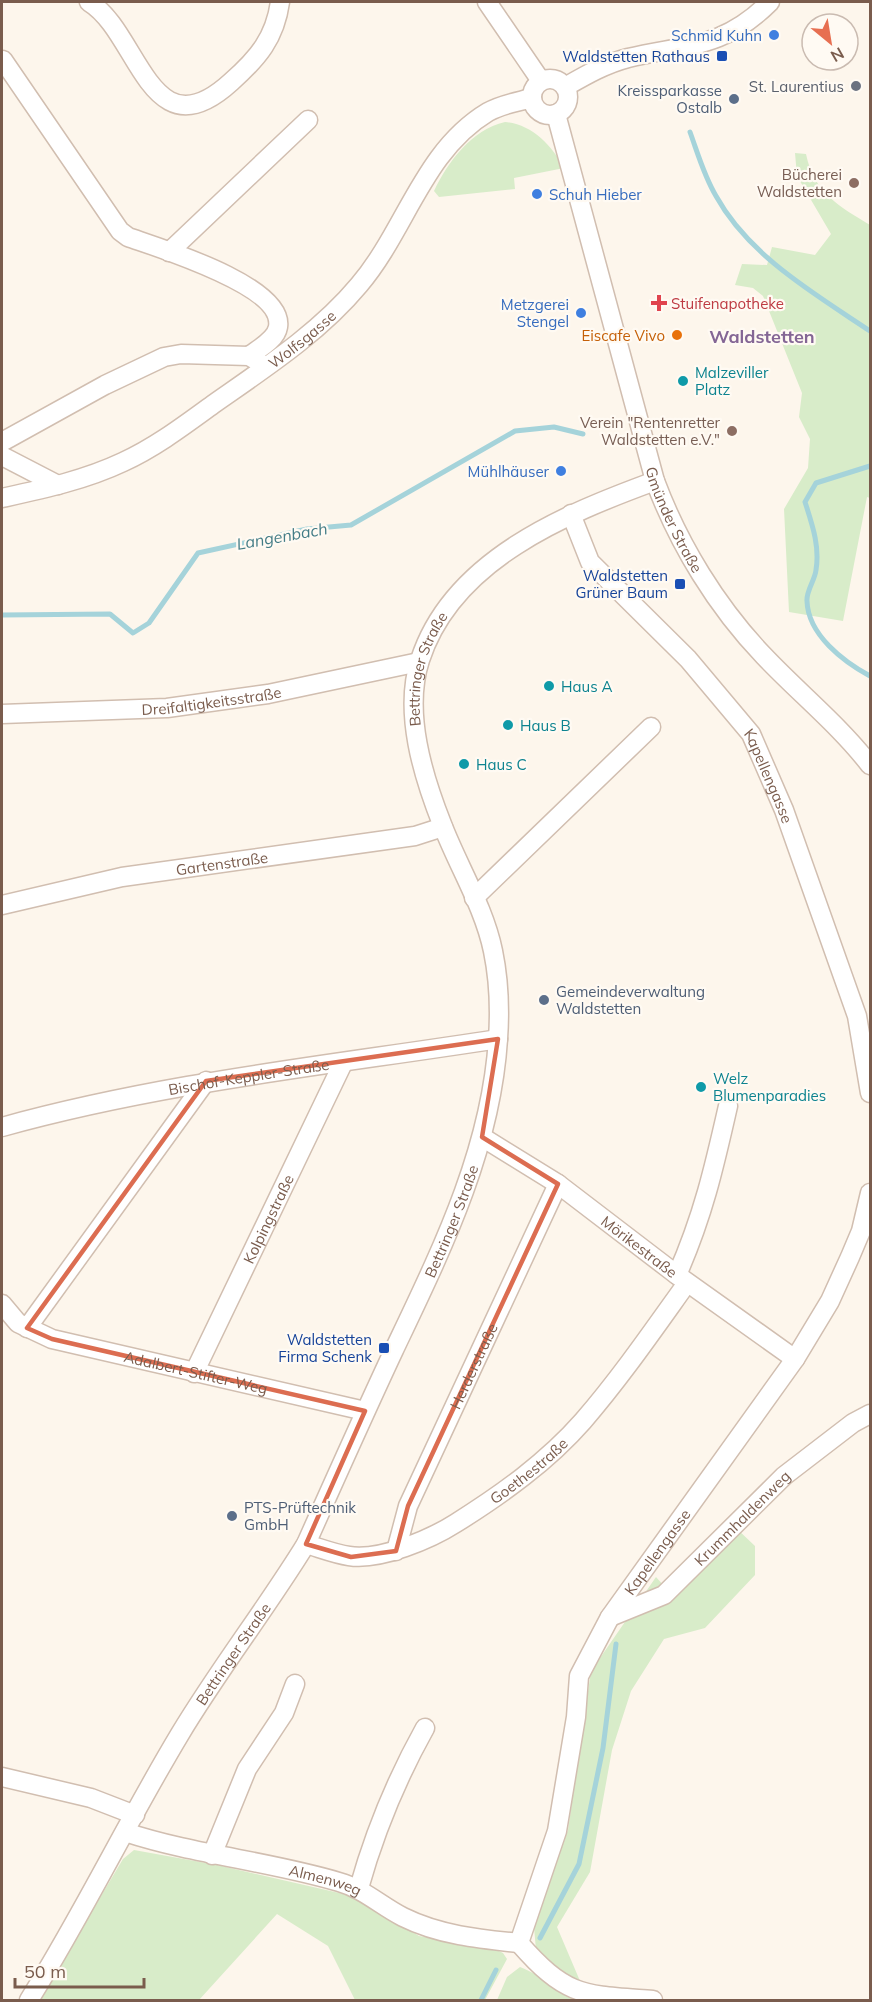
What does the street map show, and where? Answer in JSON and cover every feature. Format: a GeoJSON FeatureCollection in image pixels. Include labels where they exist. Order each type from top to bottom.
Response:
{"type":"FeatureCollection","features":[{"type":"Feature","properties":{"kind":"street"},"geometry":{"type":"LineString","coordinates":[[89,2],[96,6],[120,36],[144,77],[161,96],[179,104],[201,103],[221,91],[242,72],[268,42],[278,18],[280,2]]}},
{"type":"Feature","properties":{"kind":"street"},"geometry":{"type":"LineString","coordinates":[[487,2],[541,81]]}},
{"type":"Feature","properties":{"kind":"street"},"geometry":{"type":"LineString","coordinates":[[566,87],[598,68],[628,58],[704,44],[731,33],[770,2]]}},
{"type":"Feature","properties":{"kind":"street"},"geometry":{"type":"LineString","coordinates":[[3,60],[120,231],[128,237],[226,274],[260,296],[272,307],[278,327],[275,336],[249,356]]}},
{"type":"Feature","properties":{"kind":"street"},"geometry":{"type":"LineString","coordinates":[[552,79],[566,87],[568,99],[562,110],[556,114],[540,112],[532,98],[534,88],[541,81],[552,79]]}},
{"type":"Feature","properties":{"kind":"street","name":"Wolfsgasse"},"geometry":{"type":"LineString","coordinates":[[2,498],[58,485],[124,462],[201,413],[266,366],[334,312],[359,285],[381,258],[431,167],[458,136],[488,112],[532,98]]}},
{"type":"Feature","properties":{"kind":"street","name":"Gmünder Straße"},"geometry":{"type":"LineString","coordinates":[[556,114],[655,481],[667,510],[707,585],[737,626],[870,765]]}},
{"type":"Feature","properties":{"kind":"street"},"geometry":{"type":"LineString","coordinates":[[169,252],[308,120]]}},
{"type":"Feature","properties":{"kind":"street"},"geometry":{"type":"LineString","coordinates":[[2,442],[105,385],[164,357],[181,354],[249,356],[266,366]]}},
{"type":"Feature","properties":{"kind":"street"},"geometry":{"type":"LineString","coordinates":[[2,456],[58,485]]}},
{"type":"Feature","properties":{"kind":"street","name":"Bettringer Straße"},"geometry":{"type":"LineString","coordinates":[[29,2001],[221,1666],[281,1584],[306,1544],[447,1236],[473,1169],[482,1137],[498,1039],[499,995],[493,949],[429,789],[418,743],[415,701],[419,662],[439,618],[461,591],[500,557],[571,514],[655,481]]}},
{"type":"Feature","properties":{"kind":"street","name":"Kapellengasse"},"geometry":{"type":"LineString","coordinates":[[571,514],[590,562],[688,658],[751,734],[784,810],[857,1016],[870,1093]]}},
{"type":"Feature","properties":{"kind":"street","name":"Dreifaltigkeitsstraße"},"geometry":{"type":"LineString","coordinates":[[2,714],[167,708],[268,694],[419,662]]}},
{"type":"Feature","properties":{"kind":"street"},"geometry":{"type":"LineString","coordinates":[[474,898],[651,727]]}},
{"type":"Feature","properties":{"kind":"street","name":"Gartenstraße"},"geometry":{"type":"LineString","coordinates":[[2,905],[122,877],[415,836],[443,827]]}},
{"type":"Feature","properties":{"kind":"street","name":"Bischof-Keppler-Straße"},"geometry":{"type":"LineString","coordinates":[[2,1126],[55,1112],[206,1082],[498,1039]]}},
{"type":"Feature","properties":{"kind":"street","name":"Kolpingstraße"},"geometry":{"type":"LineString","coordinates":[[194,1373],[343,1063]]}},
{"type":"Feature","properties":{"kind":"street"},"geometry":{"type":"LineString","coordinates":[[27,1328],[206,1082]]}},
{"type":"Feature","properties":{"kind":"street","name":"Goethestraße"},"geometry":{"type":"LineString","coordinates":[[306,1544],[351,1557],[396,1551],[431,1539],[493,1500],[540,1464],[582,1422],[620,1376],[682,1279],[698,1227],[728,1106]]}},
{"type":"Feature","properties":{"kind":"street","name":"Mörikestraße"},"geometry":{"type":"LineString","coordinates":[[482,1137],[558,1185],[682,1279],[795,1359]]}},
{"type":"Feature","properties":{"kind":"street","name":"Herderstraße"},"geometry":{"type":"LineString","coordinates":[[396,1551],[408,1506],[558,1185]]}},
{"type":"Feature","properties":{"kind":"street","name":"Kapellengasse"},"geometry":{"type":"LineString","coordinates":[[519,1943],[557,1831],[576,1717],[579,1676],[610,1617],[795,1359],[830,1301],[861,1231],[870,1193]]}},
{"type":"Feature","properties":{"kind":"street","name":"Adalbert-Stifter-Weg"},"geometry":{"type":"LineString","coordinates":[[2,1304],[18,1323],[52,1339],[365,1411]]}},
{"type":"Feature","properties":{"kind":"street","name":"Krummhaldenweg"},"geometry":{"type":"LineString","coordinates":[[610,1617],[664,1595],[784,1476],[853,1423],[870,1414]]}},
{"type":"Feature","properties":{"kind":"street"},"geometry":{"type":"LineString","coordinates":[[212,1855],[248,1769],[284,1713],[295,1684]]}},
{"type":"Feature","properties":{"kind":"street"},"geometry":{"type":"LineString","coordinates":[[359,1888],[371,1844],[399,1775],[425,1728]]}},
{"type":"Feature","properties":{"kind":"street"},"geometry":{"type":"LineString","coordinates":[[2,1777],[91,1798],[135,1815]]}},
{"type":"Feature","properties":{"kind":"street","name":"Almenweg"},"geometry":{"type":"LineString","coordinates":[[124,1832],[212,1855],[338,1881],[359,1888],[402,1917],[435,1930],[519,1943]]}},
{"type":"Feature","properties":{"kind":"street"},"geometry":{"type":"LineString","coordinates":[[519,1943],[544,1972],[568,1988],[599,1996],[653,2001]]}},
{"type":"Feature","properties":{"kind":"highlighted area"},"geometry":{"type":"Polygon","coordinates":[[[498,1039],[482,1137],[558,1184],[408,1506],[396,1551],[351,1557],[306,1544],[365,1411],[52,1339],[27,1328],[206,1081],[498,1039]]]}},
{"type":"Feature","properties":{"kind":"green space"},"geometry":{"type":"Polygon","coordinates":[[[505,122],[524,127],[540,137],[564,168],[514,178],[515,189],[439,197],[434,191],[446,169],[462,149],[482,132],[505,122]]]}},
{"type":"Feature","properties":{"kind":"green space"},"geometry":{"type":"Polygon","coordinates":[[[795,153],[806,154],[815,179],[829,197],[870,225],[870,498],[867,497],[843,621],[789,612],[784,509],[808,468],[810,439],[799,417],[802,393],[763,296],[753,288],[735,285],[742,264],[767,265],[772,247],[815,255],[831,234],[797,176],[795,153]]]}},
{"type":"Feature","properties":{"kind":"green space"},"geometry":{"type":"Polygon","coordinates":[[[736,1528],[755,1546],[755,1575],[705,1628],[664,1639],[631,1691],[612,1750],[590,1872],[557,1927],[583,1988],[573,1984],[536,1950],[534,1927],[568,1830],[591,1671],[656,1577],[673,1596],[736,1528]]]}},
{"type":"Feature","properties":{"kind":"green space"},"geometry":{"type":"Polygon","coordinates":[[[134,1850],[217,1865],[348,1895],[419,1936],[493,1948],[503,1953],[507,1959],[485,2000],[355,2000],[328,1946],[277,1914],[199,2000],[39,2000],[123,1859],[134,1850]]]}},
{"type":"Feature","properties":{"kind":"green space"},"geometry":{"type":"Polygon","coordinates":[[[520,1967],[568,1994],[586,2000],[497,2000],[507,1977],[520,1967]]]}},
{"type":"Feature","properties":{"kind":"waterway"},"geometry":{"type":"LineString","coordinates":[[690,132],[712,188],[730,218],[746,237],[806,288],[870,331]]}},
{"type":"Feature","properties":{"kind":"waterway","name":"Langenbach"},"geometry":{"type":"LineString","coordinates":[[2,615],[110,614],[133,633],[149,623],[198,553],[307,529],[351,525],[515,431],[554,427],[583,434]]}},
{"type":"Feature","properties":{"kind":"waterway"},"geometry":{"type":"LineString","coordinates":[[870,466],[816,483],[805,502],[815,535],[817,552],[815,574],[807,597],[809,613],[814,625],[829,646],[849,663],[870,676]]}},
{"type":"Feature","properties":{"kind":"waterway"},"geometry":{"type":"LineString","coordinates":[[540,1938],[579,1864],[603,1748],[616,1644]]}},
{"type":"Feature","properties":{"kind":"waterway"},"geometry":{"type":"LineString","coordinates":[[481,2000],[496,1970]]}},
{"type":"Feature","properties":{"kind":"place","name":"Schmid Kuhn"},"geometry":{"type":"Point","coordinates":[774,35]}},
{"type":"Feature","properties":{"kind":"place","name":"Waldstetten Rathaus"},"geometry":{"type":"Point","coordinates":[722,56]}},
{"type":"Feature","properties":{"kind":"place","name":"St. Laurentius"},"geometry":{"type":"Point","coordinates":[856,86]}},
{"type":"Feature","properties":{"kind":"place","name":"Kreissparkasse Ostalb"},"geometry":{"type":"Point","coordinates":[734,99]}},
{"type":"Feature","properties":{"kind":"place","name":"Bücherei Waldstetten"},"geometry":{"type":"Point","coordinates":[854,183]}},
{"type":"Feature","properties":{"kind":"place","name":"Schuh Hieber"},"geometry":{"type":"Point","coordinates":[537,194]}},
{"type":"Feature","properties":{"kind":"place","name":"Stuifenapotheke"},"geometry":{"type":"Point","coordinates":[659,303]}},
{"type":"Feature","properties":{"kind":"place","name":"Metzgerei Stengel"},"geometry":{"type":"Point","coordinates":[581,313]}},
{"type":"Feature","properties":{"kind":"place","name":"Eiscafe Vivo"},"geometry":{"type":"Point","coordinates":[677,335]}},
{"type":"Feature","properties":{"kind":"place","name":"Malzeviller Platz"},"geometry":{"type":"Point","coordinates":[683,381]}},
{"type":"Feature","properties":{"kind":"place","name":"Verein \"Rentenretter Waldstetten e.V.\""},"geometry":{"type":"Point","coordinates":[732,431]}},
{"type":"Feature","properties":{"kind":"place","name":"Mühlhäuser"},"geometry":{"type":"Point","coordinates":[561,471]}},
{"type":"Feature","properties":{"kind":"place","name":"Waldstetten Grüner Baum"},"geometry":{"type":"Point","coordinates":[680,584]}},
{"type":"Feature","properties":{"kind":"place","name":"Haus A"},"geometry":{"type":"Point","coordinates":[549,686]}},
{"type":"Feature","properties":{"kind":"place","name":"Haus B"},"geometry":{"type":"Point","coordinates":[508,725]}},
{"type":"Feature","properties":{"kind":"place","name":"Haus C"},"geometry":{"type":"Point","coordinates":[464,764]}},
{"type":"Feature","properties":{"kind":"place","name":"Gemeindeverwaltung Waldstetten"},"geometry":{"type":"Point","coordinates":[544,1000]}},
{"type":"Feature","properties":{"kind":"place","name":"Welz Blumenparadies"},"geometry":{"type":"Point","coordinates":[701,1087]}},
{"type":"Feature","properties":{"kind":"place","name":"Waldstetten Firma Schenk"},"geometry":{"type":"Point","coordinates":[384,1348]}},
{"type":"Feature","properties":{"kind":"place","name":"PTS-Prüftechnik GmbH"},"geometry":{"type":"Point","coordinates":[232,1516]}},
{"type":"Feature","properties":{"kind":"district","name":"Waldstetten"},"geometry":{"type":"Point","coordinates":[762,336]}}]}
